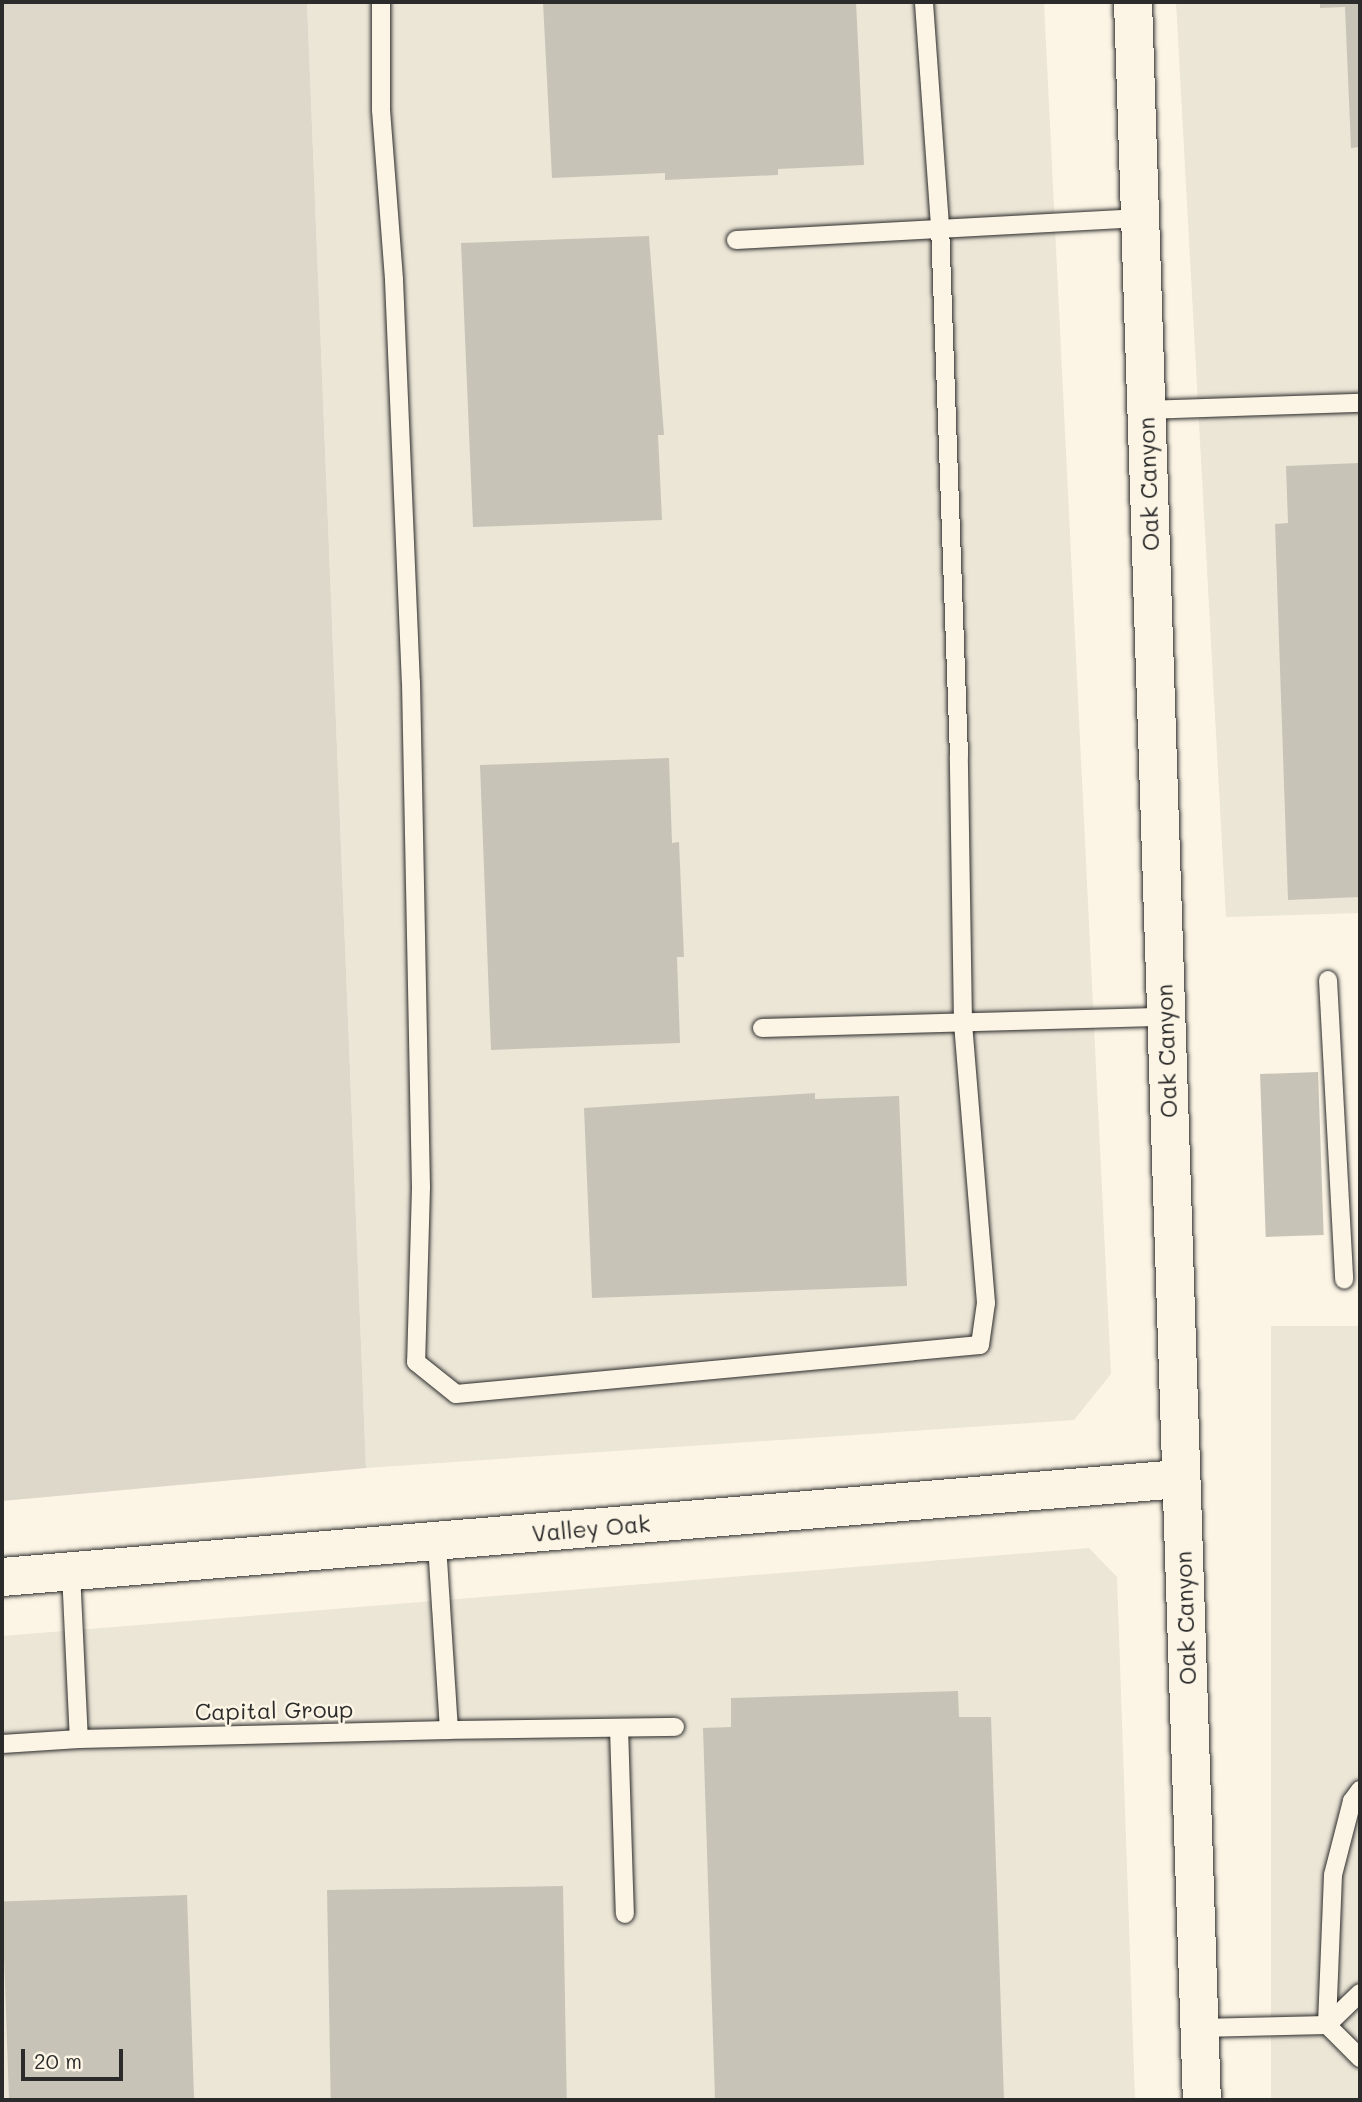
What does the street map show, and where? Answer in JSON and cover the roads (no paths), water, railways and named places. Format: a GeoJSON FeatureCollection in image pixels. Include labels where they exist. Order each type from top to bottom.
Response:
{"type":"FeatureCollection","features":[{"type":"Feature","properties":{"kind":"street","name":"Oak Canyon"},"geometry":{"type":"LineString","coordinates":[[1133,2],[1202,2100]]}},
{"type":"Feature","properties":{"kind":"street","name":"Valley Oak"},"geometry":{"type":"LineString","coordinates":[[2,1577],[1180,1479]]}},
{"type":"Feature","properties":{"kind":"lane"},"geometry":{"type":"LineString","coordinates":[[381,2],[381,110],[394,280],[411,682],[421,1187],[416,1362],[456,1394],[980,1345],[986,1303],[963,1023],[959,756],[940,232],[924,2]]}},
{"type":"Feature","properties":{"kind":"lane"},"geometry":{"type":"LineString","coordinates":[[736,240],[940,232],[1140,218]]}},
{"type":"Feature","properties":{"kind":"lane"},"geometry":{"type":"LineString","coordinates":[[1146,410],[1360,403]]}},
{"type":"Feature","properties":{"kind":"lane"},"geometry":{"type":"LineString","coordinates":[[1328,980],[1344,1280]]}},
{"type":"Feature","properties":{"kind":"lane"},"geometry":{"type":"LineString","coordinates":[[762,1028],[1165,1017]]}},
{"type":"Feature","properties":{"kind":"lane"},"geometry":{"type":"LineString","coordinates":[[438,1542],[449,1730]]}},
{"type":"Feature","properties":{"kind":"lane"},"geometry":{"type":"LineString","coordinates":[[71,1572],[79,1739]]}},
{"type":"Feature","properties":{"kind":"lane","name":"Capital Group"},"geometry":{"type":"LineString","coordinates":[[2,1744],[79,1739],[675,1727]]}},
{"type":"Feature","properties":{"kind":"lane"},"geometry":{"type":"LineString","coordinates":[[619,1728],[625,1914]]}},
{"type":"Feature","properties":{"kind":"lane"},"geometry":{"type":"LineString","coordinates":[[1360,1790],[1352,1801],[1333,1875],[1327,2025],[1360,2057]]}},
{"type":"Feature","properties":{"kind":"lane"},"geometry":{"type":"LineString","coordinates":[[1200,2028],[1327,2025],[1360,1993]]}}]}
